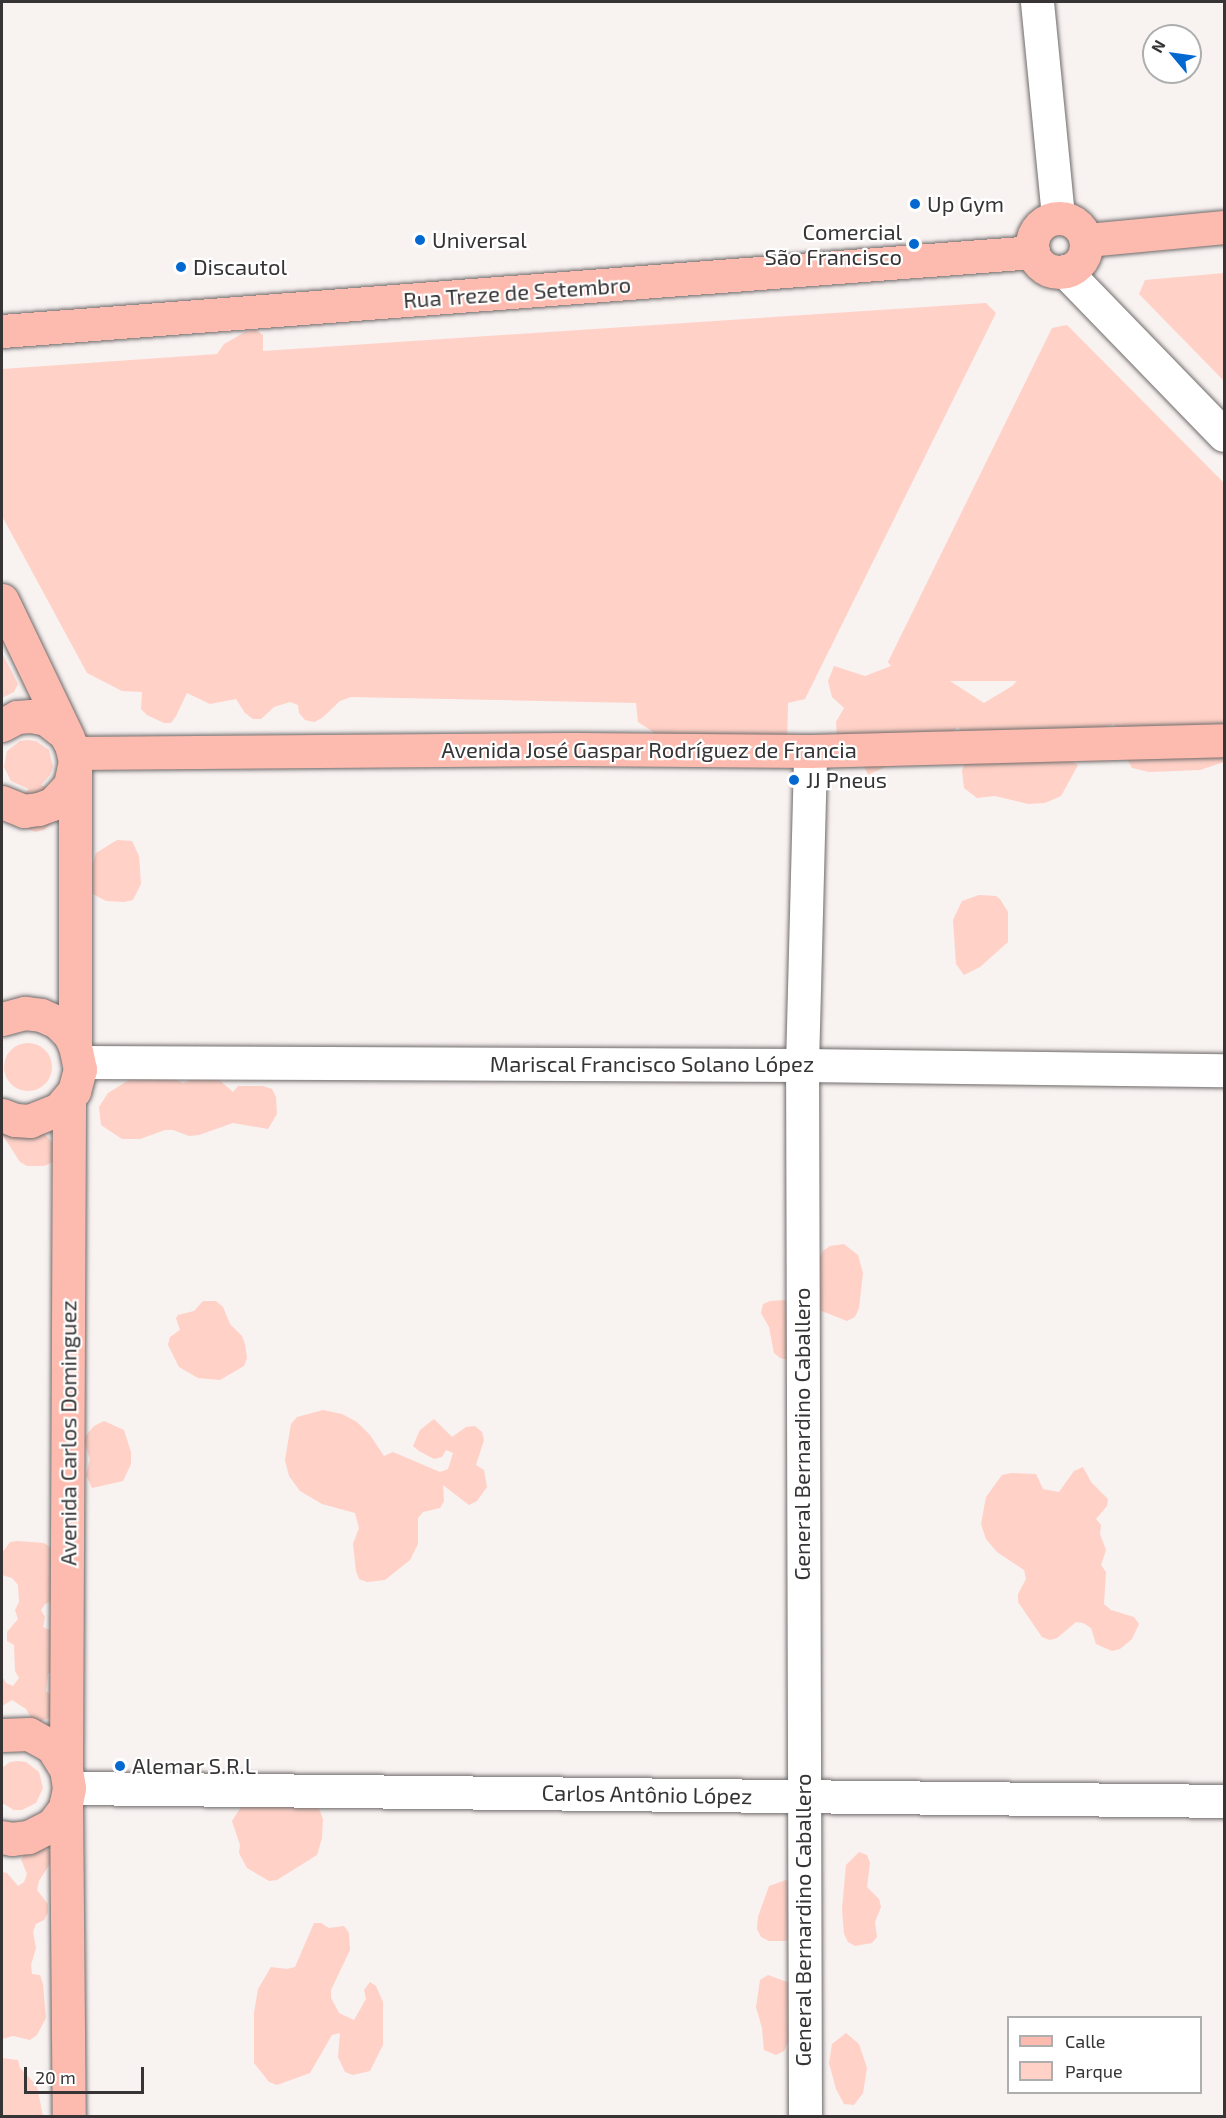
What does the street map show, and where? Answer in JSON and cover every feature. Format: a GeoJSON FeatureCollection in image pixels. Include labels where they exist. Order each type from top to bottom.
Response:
{"type":"FeatureCollection","features":[{"type":"Feature","properties":{"kind":"main road"},"geometry":{"type":"LineString","coordinates":[[1058,218],[1074,221],[1087,240],[1084,257],[1076,267],[1065,272],[1054,272],[1042,266],[1033,252],[1033,237],[1048,220],[1058,218]]}},
{"type":"Feature","properties":{"kind":"main road"},"geometry":{"type":"LineString","coordinates":[[1087,240],[1224,227]]}},
{"type":"Feature","properties":{"kind":"main road","name":"Rua Treze de Setembro"},"geometry":{"type":"LineString","coordinates":[[2,331],[1033,252]]}},
{"type":"Feature","properties":{"kind":"main road"},"geometry":{"type":"LineString","coordinates":[[2,600],[73,753],[77,1054],[77,1085],[59,1109],[45,1117],[30,1121],[15,1120],[2,1115]]}},
{"type":"Feature","properties":{"kind":"main road"},"geometry":{"type":"LineString","coordinates":[[2,725],[17,717],[31,716],[46,719],[57,725],[73,753],[70,785],[52,804],[24,811],[2,802]]}},
{"type":"Feature","properties":{"kind":"main road","name":"Avenida José Gaspar Rodríguez de Francia"},"geometry":{"type":"LineString","coordinates":[[73,753],[575,749],[810,751],[1224,740]]}},
{"type":"Feature","properties":{"kind":"main road"},"geometry":{"type":"LineString","coordinates":[[2,1019],[25,1013],[41,1015],[57,1022],[69,1034],[77,1054]]}},
{"type":"Feature","properties":{"kind":"main road","name":"Avenida Carlos Dominguez"},"geometry":{"type":"LineString","coordinates":[[69,1098],[67,1786],[69,2116]]}},
{"type":"Feature","properties":{"kind":"main road"},"geometry":{"type":"LineString","coordinates":[[2,1735],[21,1733],[37,1737],[52,1747],[67,1786],[52,1825],[37,1834],[20,1839],[2,1837]]}},
{"type":"Feature","properties":{"kind":"street"},"geometry":{"type":"LineString","coordinates":[[1037,2],[1058,218]]}},
{"type":"Feature","properties":{"kind":"street"},"geometry":{"type":"LineString","coordinates":[[1065,272],[1224,435]]}},
{"type":"Feature","properties":{"kind":"street","name":"General Bernardino Caballero"},"geometry":{"type":"LineString","coordinates":[[805,2116],[802,1796],[802,1065],[810,751]]}},
{"type":"Feature","properties":{"kind":"street","name":"Mariscal Francisco Solano López"},"geometry":{"type":"LineString","coordinates":[[77,1054],[1224,1070]]}},
{"type":"Feature","properties":{"kind":"street","name":"Carlos Antônio López"},"geometry":{"type":"LineString","coordinates":[[67,1786],[1224,1801]]}},
{"type":"Feature","properties":{"kind":"green space"},"geometry":{"type":"Polygon","coordinates":[[[1224,273],[1224,381],[1139,294],[1145,280],[1224,273]]]}},
{"type":"Feature","properties":{"kind":"green space"},"geometry":{"type":"Polygon","coordinates":[[[986,303],[996,313],[805,699],[788,703],[787,747],[705,768],[689,764],[673,756],[652,731],[638,722],[636,703],[351,697],[340,701],[322,718],[314,722],[305,720],[299,713],[298,705],[290,702],[274,707],[261,719],[253,719],[245,713],[236,699],[210,704],[187,693],[171,723],[164,723],[147,715],[141,709],[142,692],[122,691],[87,673],[2,516],[2,369],[217,354],[224,344],[247,331],[256,330],[263,335],[263,351],[986,303]]]}},
{"type":"Feature","properties":{"kind":"green space"},"geometry":{"type":"Polygon","coordinates":[[[1067,325],[1224,483],[1224,762],[1200,770],[1149,772],[1132,768],[1124,754],[1122,738],[1114,724],[1050,748],[1078,765],[1061,796],[1045,803],[1028,804],[995,796],[977,798],[964,788],[962,771],[967,756],[968,741],[958,727],[945,739],[868,775],[861,759],[837,738],[836,722],[844,708],[832,697],[828,681],[834,666],[865,676],[891,666],[888,662],[1052,328],[1067,325]],[[950,681],[984,703],[1017,681],[950,681]]]}},
{"type":"Feature","properties":{"kind":"green space"},"geometry":{"type":"Polygon","coordinates":[[[2,653],[18,684],[14,692],[2,698],[2,653]]]}},
{"type":"Feature","properties":{"kind":"green space"},"geometry":{"type":"Polygon","coordinates":[[[20,741],[36,741],[49,750],[53,767],[50,775],[41,785],[47,787],[57,798],[51,824],[44,830],[35,832],[20,825],[14,803],[29,789],[11,781],[4,767],[7,751],[20,741]]]}},
{"type":"Feature","properties":{"kind":"green space"},"geometry":{"type":"Polygon","coordinates":[[[117,840],[132,841],[139,856],[141,884],[133,900],[124,902],[106,901],[91,893],[88,877],[96,853],[117,840]]]}},
{"type":"Feature","properties":{"kind":"green space"},"geometry":{"type":"Polygon","coordinates":[[[979,895],[996,896],[1000,899],[1008,912],[1008,942],[980,967],[964,975],[956,964],[953,920],[962,901],[979,895]]]}},
{"type":"Feature","properties":{"kind":"green space"},"geometry":{"type":"Polygon","coordinates":[[[23,1043],[33,1043],[45,1050],[52,1062],[52,1072],[45,1084],[33,1091],[23,1091],[8,1080],[4,1072],[4,1062],[15,1047],[23,1043]]]}},
{"type":"Feature","properties":{"kind":"green space"},"geometry":{"type":"Polygon","coordinates":[[[162,1072],[183,1083],[198,1077],[216,1077],[233,1092],[238,1086],[263,1086],[272,1089],[276,1097],[277,1114],[268,1129],[233,1123],[199,1135],[189,1136],[173,1130],[165,1130],[140,1139],[122,1139],[101,1125],[99,1107],[108,1093],[137,1075],[162,1072]]]}},
{"type":"Feature","properties":{"kind":"green space"},"geometry":{"type":"Polygon","coordinates":[[[2,1127],[44,1133],[55,1146],[53,1162],[44,1166],[27,1166],[20,1162],[2,1134],[2,1127]]]}},
{"type":"Feature","properties":{"kind":"green space"},"geometry":{"type":"Polygon","coordinates":[[[844,1244],[858,1255],[863,1273],[859,1308],[855,1317],[847,1321],[814,1308],[816,1266],[823,1251],[830,1246],[844,1244]]]}},
{"type":"Feature","properties":{"kind":"green space"},"geometry":{"type":"Polygon","coordinates":[[[784,1300],[792,1305],[789,1360],[780,1358],[774,1353],[769,1327],[761,1313],[763,1304],[784,1300]]]}},
{"type":"Feature","properties":{"kind":"green space"},"geometry":{"type":"Polygon","coordinates":[[[203,1301],[216,1301],[223,1307],[230,1324],[242,1336],[245,1344],[247,1358],[244,1366],[220,1380],[198,1378],[179,1367],[168,1345],[170,1337],[180,1330],[176,1318],[178,1315],[194,1311],[203,1301]]]}},
{"type":"Feature","properties":{"kind":"green space"},"geometry":{"type":"Polygon","coordinates":[[[323,1410],[342,1414],[357,1422],[370,1435],[384,1456],[393,1452],[440,1472],[448,1469],[453,1453],[446,1450],[442,1457],[434,1459],[419,1451],[413,1446],[420,1430],[434,1419],[452,1437],[466,1427],[475,1426],[482,1432],[484,1440],[476,1465],[484,1470],[487,1487],[477,1501],[469,1505],[443,1485],[444,1501],[440,1508],[423,1512],[418,1518],[418,1544],[410,1560],[385,1580],[367,1582],[359,1579],[353,1544],[359,1528],[355,1513],[322,1504],[300,1491],[289,1476],[285,1460],[291,1424],[297,1417],[323,1410]]]}},
{"type":"Feature","properties":{"kind":"green space"},"geometry":{"type":"Polygon","coordinates":[[[104,1421],[124,1430],[131,1452],[131,1464],[123,1481],[92,1488],[86,1475],[90,1459],[83,1439],[94,1426],[104,1421]]]}},
{"type":"Feature","properties":{"kind":"green space"},"geometry":{"type":"Polygon","coordinates":[[[1083,1467],[1091,1482],[1108,1499],[1107,1506],[1096,1519],[1101,1525],[1100,1534],[1106,1550],[1101,1565],[1106,1572],[1104,1604],[1111,1610],[1134,1617],[1139,1624],[1132,1639],[1120,1649],[1112,1651],[1096,1644],[1091,1628],[1083,1623],[1076,1622],[1057,1638],[1050,1640],[1042,1637],[1018,1602],[1018,1594],[1026,1579],[1024,1570],[997,1552],[986,1539],[981,1524],[986,1497],[1002,1475],[1036,1474],[1043,1489],[1059,1492],[1074,1471],[1083,1467]]]}},
{"type":"Feature","properties":{"kind":"green space"},"geometry":{"type":"Polygon","coordinates":[[[10,1542],[44,1543],[51,1548],[54,1601],[45,1604],[41,1610],[45,1617],[43,1627],[52,1631],[55,1670],[48,1674],[46,1691],[52,1696],[54,1711],[50,1718],[34,1723],[26,1709],[12,1700],[2,1706],[2,1676],[6,1683],[13,1686],[19,1678],[15,1671],[14,1645],[7,1641],[7,1632],[18,1619],[15,1610],[19,1602],[18,1585],[12,1578],[2,1575],[2,1553],[10,1542]]]}},
{"type":"Feature","properties":{"kind":"green space"},"geometry":{"type":"Polygon","coordinates":[[[10,1762],[26,1762],[39,1772],[43,1788],[36,1803],[22,1810],[14,1810],[2,1803],[2,1768],[10,1762]]]}},
{"type":"Feature","properties":{"kind":"green space"},"geometry":{"type":"Polygon","coordinates":[[[317,1803],[323,1819],[322,1838],[317,1855],[277,1880],[269,1881],[247,1868],[239,1853],[240,1845],[232,1821],[241,1807],[317,1803]]]}},
{"type":"Feature","properties":{"kind":"green space"},"geometry":{"type":"Polygon","coordinates":[[[43,1849],[51,1851],[53,1859],[39,1881],[37,1890],[48,1904],[48,1913],[44,1920],[36,1924],[33,1932],[36,1948],[31,1965],[32,1974],[40,1975],[43,1984],[46,2018],[37,2035],[30,2040],[13,2036],[2,2039],[2,1872],[7,1873],[18,1886],[24,1882],[27,1874],[21,1859],[26,1853],[43,1849]]]}},
{"type":"Feature","properties":{"kind":"green space"},"geometry":{"type":"Polygon","coordinates":[[[859,1852],[867,1855],[870,1863],[867,1887],[879,1899],[881,1907],[875,1922],[877,1937],[872,1943],[855,1946],[848,1942],[844,1934],[842,1909],[846,1865],[859,1852]]]}},
{"type":"Feature","properties":{"kind":"green space"},"geometry":{"type":"Polygon","coordinates":[[[786,1880],[792,1884],[792,1937],[785,1941],[769,1941],[761,1937],[757,1929],[758,1917],[769,1886],[786,1880]]]}},
{"type":"Feature","properties":{"kind":"green space"},"geometry":{"type":"Polygon","coordinates":[[[314,1923],[321,1923],[329,1928],[344,1926],[349,1933],[350,1950],[331,1990],[331,1998],[339,2013],[354,2020],[366,1999],[364,1990],[370,1982],[376,1986],[383,2002],[383,2045],[370,2071],[353,2075],[345,2072],[338,2057],[340,2033],[332,2035],[310,2073],[277,2085],[269,2082],[254,2063],[254,2013],[258,1989],[271,1967],[287,1969],[295,1967],[314,1923]]]}},
{"type":"Feature","properties":{"kind":"green space"},"geometry":{"type":"Polygon","coordinates":[[[768,1975],[790,1983],[790,2039],[784,2051],[776,2055],[764,2050],[762,2028],[756,2007],[760,1980],[768,1975]]]}},
{"type":"Feature","properties":{"kind":"green space"},"geometry":{"type":"Polygon","coordinates":[[[846,2033],[859,2044],[867,2068],[863,2093],[854,2105],[844,2104],[836,2089],[829,2063],[832,2044],[846,2033]]]}},
{"type":"Feature","properties":{"kind":"green space"},"geometry":{"type":"Polygon","coordinates":[[[2,2058],[18,2060],[20,2068],[37,2086],[43,2116],[2,2116],[2,2058]]]}},
{"type":"Feature","properties":{"kind":"place","name":"Up Gym"},"geometry":{"type":"Point","coordinates":[915,204]}},
{"type":"Feature","properties":{"kind":"place","name":"Universal"},"geometry":{"type":"Point","coordinates":[420,240]}},
{"type":"Feature","properties":{"kind":"place","name":"Comercial São Francisco"},"geometry":{"type":"Point","coordinates":[914,244]}},
{"type":"Feature","properties":{"kind":"place","name":"Discautol"},"geometry":{"type":"Point","coordinates":[181,267]}},
{"type":"Feature","properties":{"kind":"place","name":"JJ Pneus"},"geometry":{"type":"Point","coordinates":[794,780]}},
{"type":"Feature","properties":{"kind":"place","name":"Alemar S.R.L"},"geometry":{"type":"Point","coordinates":[120,1766]}}]}
